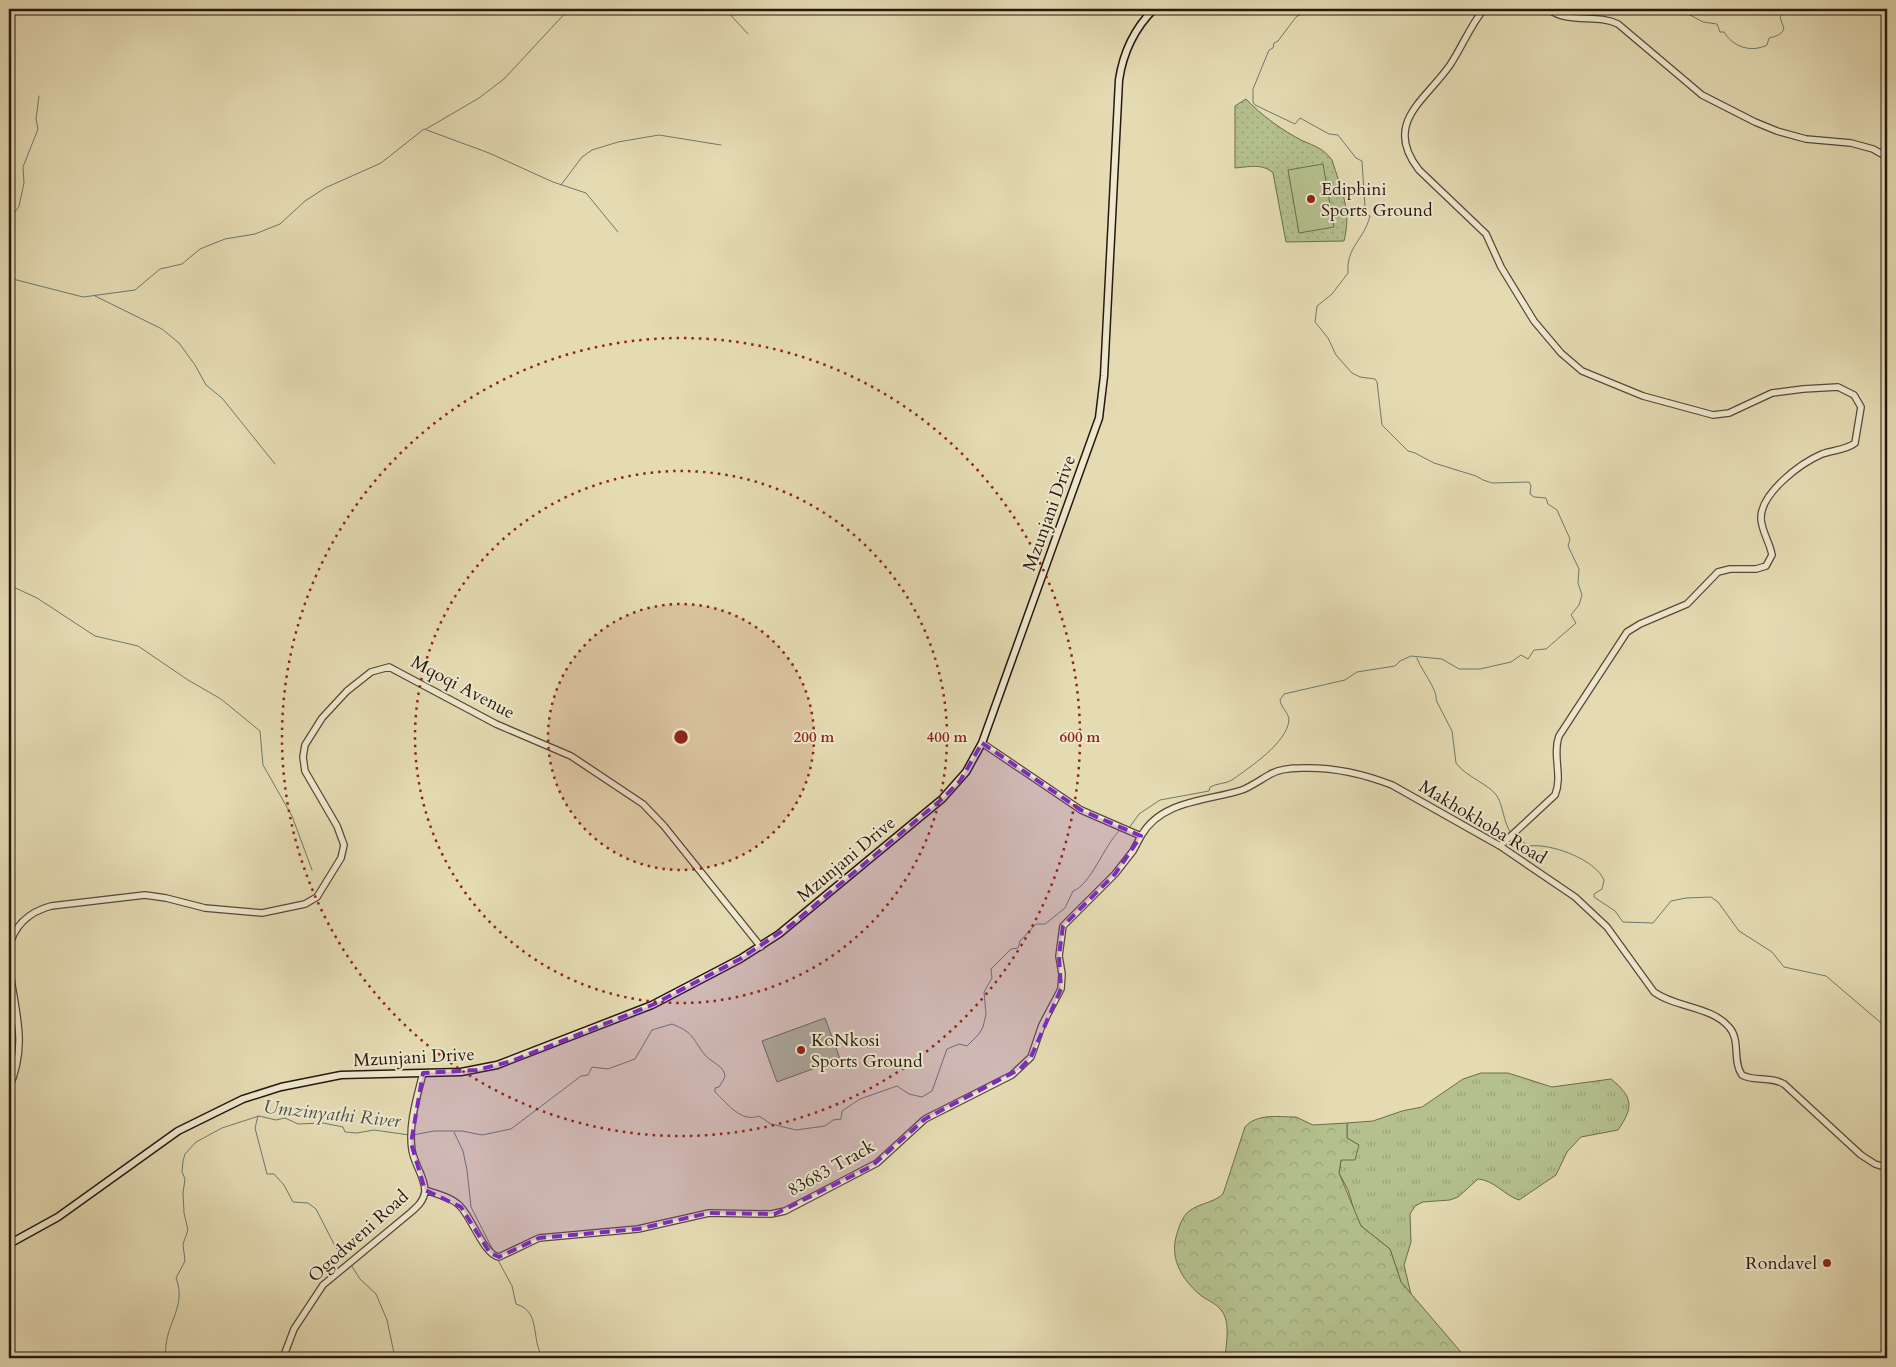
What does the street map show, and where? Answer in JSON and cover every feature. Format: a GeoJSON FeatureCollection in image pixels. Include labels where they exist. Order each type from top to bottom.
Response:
{"type":"FeatureCollection","features":[{"type":"Feature","properties":{"kind":"main road","name":"Mzunjani Drive"},"geometry":{"type":"LineString","coordinates":[[9,1244],[58,1217],[178,1131],[242,1099],[281,1087],[341,1075],[477,1070],[512,1061],[652,1005],[761,946],[790,925],[942,799],[966,772],[982,743],[1099,418],[1104,376],[1119,80],[1128,46],[1142,22],[1154,9]]}},
{"type":"Feature","properties":{"kind":"street"},"geometry":{"type":"LineString","coordinates":[[1484,9],[1451,64],[1410,113],[1405,125],[1406,141],[1411,158],[1419,170],[1486,234],[1501,267],[1534,321],[1561,353],[1582,371],[1602,381],[1701,414],[1723,414],[1765,395],[1778,392],[1834,387],[1854,395],[1860,403],[1861,411],[1855,443],[1823,454],[1796,469],[1780,484],[1765,504],[1761,520],[1772,555],[1766,566],[1756,569],[1736,568],[1718,572],[1691,601],[1677,609],[1640,624],[1623,636],[1559,736],[1556,753],[1558,785],[1555,796],[1500,846]]}},
{"type":"Feature","properties":{"kind":"street"},"geometry":{"type":"LineString","coordinates":[[1548,9],[1572,18],[1607,20],[1618,24],[1702,95],[1765,127],[1806,139],[1851,143],[1873,149],[1887,157]]}},
{"type":"Feature","properties":{"kind":"street","name":"Mqoqi Avenue"},"geometry":{"type":"LineString","coordinates":[[9,948],[20,923],[37,910],[51,906],[146,895],[205,908],[262,913],[305,904],[317,897],[341,858],[344,845],[337,826],[304,770],[303,757],[305,745],[322,718],[348,691],[371,672],[390,666],[496,724],[571,756],[642,804],[664,826],[761,946]]}},
{"type":"Feature","properties":{"kind":"street"},"geometry":{"type":"LineString","coordinates":[[982,743],[1082,810],[1141,836]]}},
{"type":"Feature","properties":{"kind":"street","name":"Makhokhoba Road"},"geometry":{"type":"LineString","coordinates":[[1141,836],[1154,820],[1182,805],[1244,789],[1276,772],[1316,768],[1360,774],[1392,785],[1500,846],[1591,910],[1607,928],[1654,992],[1664,999],[1710,1015],[1729,1026],[1734,1039],[1738,1067],[1742,1075],[1749,1078],[1771,1079],[1784,1084],[1861,1155],[1875,1164],[1887,1168]]}},
{"type":"Feature","properties":{"kind":"street","name":"83683 Track"},"geometry":{"type":"LineString","coordinates":[[425,1190],[449,1198],[461,1207],[490,1253],[499,1257],[539,1238],[638,1229],[706,1213],[771,1214],[789,1209],[872,1166],[925,1119],[1007,1078],[1025,1065],[1034,1052],[1042,1025],[1061,989],[1062,974],[1059,956],[1063,926],[1115,874],[1133,851],[1141,836]]}},
{"type":"Feature","properties":{"kind":"street"},"geometry":{"type":"LineString","coordinates":[[9,964],[20,1040],[18,1064],[9,1088]]}},
{"type":"Feature","properties":{"kind":"street","name":"Ogodweni Road"},"geometry":{"type":"LineString","coordinates":[[283,1358],[294,1329],[316,1293],[333,1275],[418,1206],[425,1190],[411,1143],[423,1073]]}},
{"type":"Feature","properties":{"kind":"highlighted area"},"geometry":{"type":"Polygon","coordinates":[[[982,743],[1081,810],[1141,836],[1115,874],[1063,926],[1059,956],[1061,989],[1031,1057],[1020,1069],[925,1119],[872,1166],[775,1214],[709,1213],[638,1229],[539,1238],[499,1257],[490,1253],[461,1207],[425,1190],[411,1143],[423,1073],[477,1070],[512,1061],[652,1005],[740,959],[791,925],[942,799],[960,781],[982,743]]]}},
{"type":"Feature","properties":{"kind":"green space"},"geometry":{"type":"Polygon","coordinates":[[[1246,99],[1273,122],[1295,137],[1319,148],[1332,160],[1346,209],[1347,219],[1344,241],[1286,242],[1273,173],[1260,167],[1235,168],[1235,106],[1246,99]]]}},
{"type":"Feature","properties":{"kind":"green space","name":"Ediphini Sports Ground"},"geometry":{"type":"Polygon","coordinates":[[[1323,164],[1334,227],[1299,233],[1288,170],[1323,164]]]}},
{"type":"Feature","properties":{"kind":"green space","name":"KoNkosi Sports Ground"},"geometry":{"type":"Polygon","coordinates":[[[825,1018],[840,1059],[777,1082],[762,1041],[825,1018]]]}},
{"type":"Feature","properties":{"kind":"green space"},"geometry":{"type":"Polygon","coordinates":[[[1481,1073],[1508,1073],[1552,1087],[1611,1079],[1624,1091],[1629,1103],[1629,1109],[1618,1130],[1581,1137],[1567,1152],[1556,1175],[1519,1200],[1489,1182],[1478,1179],[1458,1197],[1450,1200],[1423,1202],[1415,1206],[1410,1214],[1411,1242],[1404,1265],[1411,1294],[1401,1282],[1390,1249],[1361,1226],[1348,1190],[1339,1173],[1341,1160],[1346,1159],[1359,1145],[1347,1138],[1347,1123],[1373,1121],[1402,1111],[1422,1107],[1463,1079],[1481,1073]]]}},
{"type":"Feature","properties":{"kind":"green space"},"geometry":{"type":"Polygon","coordinates":[[[1276,1116],[1296,1117],[1313,1125],[1347,1123],[1347,1138],[1359,1145],[1355,1160],[1341,1160],[1339,1173],[1361,1226],[1390,1249],[1401,1282],[1466,1358],[1225,1358],[1226,1320],[1221,1310],[1199,1294],[1179,1269],[1175,1254],[1177,1234],[1181,1221],[1187,1213],[1195,1207],[1214,1200],[1223,1194],[1245,1127],[1262,1118],[1276,1116]]]}},
{"type":"Feature","properties":{"kind":"waterway"},"geometry":{"type":"LineString","coordinates":[[426,129],[479,98],[504,79],[569,9]]}},
{"type":"Feature","properties":{"kind":"waterway"},"geometry":{"type":"LineString","coordinates":[[725,9],[748,34]]}},
{"type":"Feature","properties":{"kind":"waterway","name":"Umzinyathi River"},"geometry":{"type":"LineString","coordinates":[[1129,828],[1139,814],[1160,800],[1209,791],[1210,787],[1232,780],[1266,754],[1275,746],[1287,729],[1289,717],[1280,700],[1284,694],[1345,680],[1357,672],[1395,666],[1400,661],[1411,656],[1442,659],[1459,669],[1480,669],[1511,662],[1521,655],[1528,659],[1534,650],[1546,649],[1576,623],[1571,615],[1579,605],[1582,595],[1578,583],[1579,569],[1568,546],[1570,539],[1557,510],[1548,504],[1546,498],[1534,497],[1530,494],[1531,486],[1529,482],[1492,483],[1434,463],[1408,451],[1382,425],[1377,382],[1375,379],[1360,377],[1352,373],[1336,355],[1328,338],[1315,322],[1317,306],[1332,294],[1348,273],[1348,264],[1352,250],[1364,231],[1370,216],[1366,214],[1362,161],[1356,158],[1338,135],[1329,134],[1300,118],[1295,124],[1255,105],[1253,102],[1253,89],[1269,50],[1273,48],[1274,43],[1278,41],[1296,17],[1309,9]]}},
{"type":"Feature","properties":{"kind":"waterway","name":"Umzinyathi River"},"geometry":{"type":"LineString","coordinates":[[1679,9],[1703,22],[1717,24],[1720,32],[1724,32],[1737,45],[1749,48],[1767,45],[1769,38],[1778,35],[1784,29],[1780,17],[1788,9]]}},
{"type":"Feature","properties":{"kind":"waterway"},"geometry":{"type":"LineString","coordinates":[[9,221],[19,206],[24,183],[23,167],[38,129],[36,119],[39,96]]}},
{"type":"Feature","properties":{"kind":"waterway"},"geometry":{"type":"LineString","coordinates":[[9,278],[83,297],[135,290],[160,269],[182,264],[200,249],[225,239],[255,234],[280,224],[305,201],[325,188],[381,163],[424,129],[489,153],[553,182],[586,193],[618,232]]}},
{"type":"Feature","properties":{"kind":"waterway"},"geometry":{"type":"LineString","coordinates":[[561,185],[582,157],[592,150],[618,142],[659,135],[721,145]]}},
{"type":"Feature","properties":{"kind":"waterway"},"geometry":{"type":"LineString","coordinates":[[95,296],[162,329],[179,343],[195,365],[206,385],[222,398],[275,464]]}},
{"type":"Feature","properties":{"kind":"waterway"},"geometry":{"type":"LineString","coordinates":[[9,585],[37,598],[95,636],[138,646],[188,680],[221,699],[260,731],[263,765],[292,816],[312,870]]}},
{"type":"Feature","properties":{"kind":"waterway"},"geometry":{"type":"LineString","coordinates":[[1417,658],[1432,685],[1436,700],[1452,731],[1456,763],[1497,796],[1511,833]]}},
{"type":"Feature","properties":{"kind":"waterway"},"geometry":{"type":"LineString","coordinates":[[9,773],[14,776]]}},
{"type":"Feature","properties":{"kind":"waterway","name":"Umzinyathi River"},"geometry":{"type":"LineString","coordinates":[[413,1135],[434,1131],[462,1131],[482,1135],[511,1129],[581,1076],[588,1075],[592,1067],[608,1069],[635,1059],[652,1030],[672,1024],[685,1030],[705,1055],[723,1070],[725,1077],[719,1087],[715,1088],[715,1092],[735,1111],[746,1117],[759,1116],[771,1124],[796,1130],[825,1126],[833,1120],[841,1119],[842,1111],[860,1099],[897,1086],[909,1094],[922,1097],[932,1091],[947,1049],[959,1044],[967,1046],[983,1027],[986,1014],[984,992],[992,978],[991,969],[1011,949],[1018,948],[1020,941],[1036,924],[1045,924],[1065,908],[1073,891],[1086,881],[1108,845],[1120,830]]}},
{"type":"Feature","properties":{"kind":"waterway"},"geometry":{"type":"LineString","coordinates":[[1514,836],[1529,846],[1560,850],[1591,865],[1604,880],[1602,889],[1594,894],[1594,897],[1615,911],[1623,922],[1653,923],[1671,901],[1711,897],[1718,902],[1739,931],[1772,952],[1784,967],[1826,976],[1887,1028]]}},
{"type":"Feature","properties":{"kind":"waterway"},"geometry":{"type":"LineString","coordinates":[[258,1116],[255,1128],[267,1174],[274,1174],[284,1185],[293,1202],[308,1203],[316,1209],[336,1248],[346,1258]]}},
{"type":"Feature","properties":{"kind":"waterway","name":"Umzinyathi River"},"geometry":{"type":"LineString","coordinates":[[166,1358],[168,1336],[179,1299],[176,1278],[185,1261],[183,1244],[188,1230],[184,1213],[183,1193],[185,1179],[182,1172],[183,1161],[185,1154],[196,1142],[222,1128],[259,1116],[276,1120],[285,1118],[298,1124],[323,1123],[343,1127],[345,1132],[357,1133],[374,1130],[409,1135]]}},
{"type":"Feature","properties":{"kind":"waterway"},"geometry":{"type":"LineString","coordinates":[[454,1132],[463,1151],[471,1207],[494,1252]]}},
{"type":"Feature","properties":{"kind":"waterway"},"geometry":{"type":"LineString","coordinates":[[498,1260],[512,1286],[516,1304],[524,1308],[533,1320],[539,1351],[543,1358]]}},
{"type":"Feature","properties":{"kind":"waterway"},"geometry":{"type":"LineString","coordinates":[[351,1265],[360,1279],[376,1294],[387,1320],[395,1358]]}},
{"type":"Feature","properties":{"kind":"place","name":"Ediphini Sports Ground"},"geometry":{"type":"Point","coordinates":[1311,199]}},
{"type":"Feature","properties":{"kind":"place","name":"KoNkosi Sports Ground"},"geometry":{"type":"Point","coordinates":[801,1050]}},
{"type":"Feature","properties":{"kind":"place","name":"Rondavel"},"geometry":{"type":"Point","coordinates":[1827,1263]}}]}
